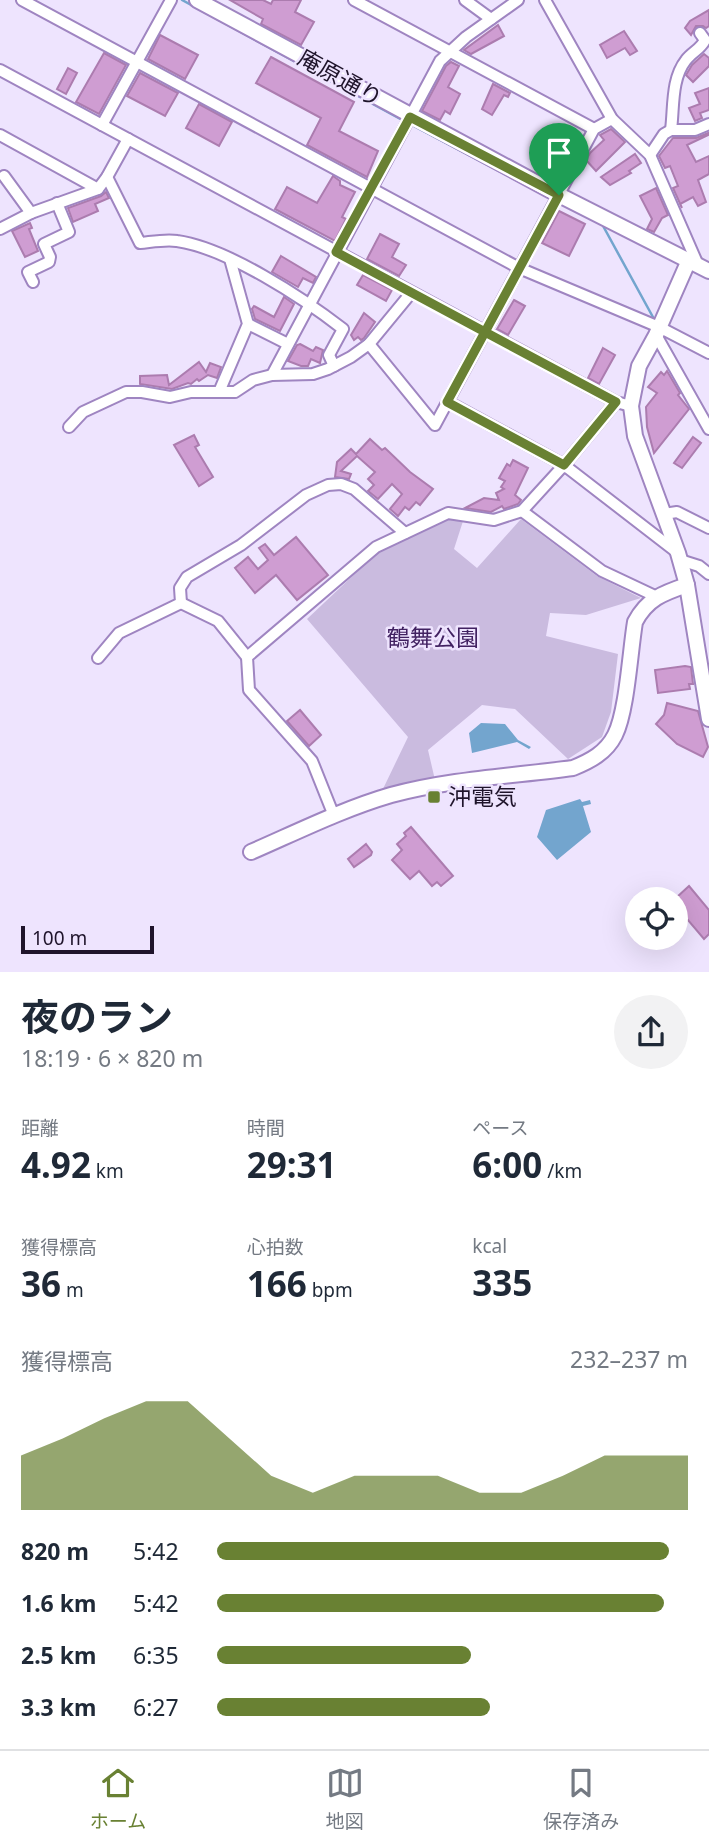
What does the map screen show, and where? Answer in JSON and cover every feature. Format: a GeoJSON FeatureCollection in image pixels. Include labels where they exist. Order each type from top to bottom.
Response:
{"type":"FeatureCollection","features":[{"type":"Feature","properties":{"kind":"street"},"geometry":{"type":"LineString","coordinates":[[22,0],[519,268],[709,353]]}},
{"type":"Feature","properties":{"kind":"street"},"geometry":{"type":"LineString","coordinates":[[102,125],[171,0]]}},
{"type":"Feature","properties":{"kind":"street","name":"庵原通り"},"geometry":{"type":"LineString","coordinates":[[197,0],[410,117],[559,195],[701,264]]}},
{"type":"Feature","properties":{"kind":"street"},"geometry":{"type":"LineString","coordinates":[[354,0],[594,129]]}},
{"type":"Feature","properties":{"kind":"street"},"geometry":{"type":"LineString","coordinates":[[465,0],[492,19]]}},
{"type":"Feature","properties":{"kind":"street"},"geometry":{"type":"LineString","coordinates":[[272,375],[440,61],[448,51],[519,0]]}},
{"type":"Feature","properties":{"kind":"street"},"geometry":{"type":"LineString","coordinates":[[545,0],[612,119],[650,155],[701,264],[657,331],[639,366],[631,406],[635,436],[687,585],[709,719]]}},
{"type":"Feature","properties":{"kind":"street"},"geometry":{"type":"LineString","coordinates":[[671,130],[675,83],[685,61],[704,44],[705,40],[700,33]]}},
{"type":"Feature","properties":{"kind":"street"},"geometry":{"type":"LineString","coordinates":[[0,86],[3,71],[411,293],[616,402],[631,406]]}},
{"type":"Feature","properties":{"kind":"street"},"geometry":{"type":"LineString","coordinates":[[369,344],[435,425],[594,129],[612,119]]}},
{"type":"Feature","properties":{"kind":"street"},"geometry":{"type":"LineString","coordinates":[[650,155],[663,134],[671,130],[695,130],[709,124]]}},
{"type":"Feature","properties":{"kind":"street"},"geometry":{"type":"LineString","coordinates":[[0,135],[98,189]]}},
{"type":"Feature","properties":{"kind":"street"},"geometry":{"type":"LineString","coordinates":[[0,229],[31,213],[98,189],[128,139]]}},
{"type":"Feature","properties":{"kind":"street"},"geometry":{"type":"LineString","coordinates":[[4,176],[31,213]]}},
{"type":"Feature","properties":{"kind":"street"},"geometry":{"type":"LineString","coordinates":[[107,177],[140,243],[177,240],[230,259],[310,303],[343,329],[329,355],[334,366]]}},
{"type":"Feature","properties":{"kind":"street"},"geometry":{"type":"LineString","coordinates":[[33,282],[28,272],[49,262],[50,257],[44,244],[69,232],[57,203]]}},
{"type":"Feature","properties":{"kind":"street"},"geometry":{"type":"LineString","coordinates":[[219,392],[248,324],[230,259]]}},
{"type":"Feature","properties":{"kind":"street"},"geometry":{"type":"LineString","coordinates":[[69,427],[83,412],[126,391],[170,397],[191,392],[234,392],[253,380],[272,375],[313,374],[334,366],[369,344],[411,293]]}},
{"type":"Feature","properties":{"kind":"street"},"geometry":{"type":"LineString","coordinates":[[248,324],[288,344]]}},
{"type":"Feature","properties":{"kind":"street"},"geometry":{"type":"LineString","coordinates":[[657,331],[709,429]]}},
{"type":"Feature","properties":{"kind":"street"},"geometry":{"type":"LineString","coordinates":[[447,402],[564,465],[679,556],[709,574]]}},
{"type":"Feature","properties":{"kind":"street"},"geometry":{"type":"LineString","coordinates":[[247,657],[376,547],[448,513],[494,520],[522,511],[616,402]]}},
{"type":"Feature","properties":{"kind":"street"},"geometry":{"type":"LineString","coordinates":[[181,603],[180,588],[187,577],[242,545],[306,495],[328,485],[341,484],[354,489],[405,533]]}},
{"type":"Feature","properties":{"kind":"street"},"geometry":{"type":"LineString","coordinates":[[522,511],[602,571],[655,596]]}},
{"type":"Feature","properties":{"kind":"street"},"geometry":{"type":"LineString","coordinates":[[664,514],[677,512],[709,528]]}},
{"type":"Feature","properties":{"kind":"street"},"geometry":{"type":"LineString","coordinates":[[251,852],[391,795],[573,768],[592,760],[615,736],[635,622],[655,596],[687,585]]}},
{"type":"Feature","properties":{"kind":"street"},"geometry":{"type":"LineString","coordinates":[[181,603],[218,621],[247,657],[249,690],[312,761],[334,816]]}},
{"type":"Feature","properties":{"kind":"street"},"geometry":{"type":"LineString","coordinates":[[98,658],[119,633],[181,603]]}},
{"type":"Feature","properties":{"kind":"green space","name":"鶴舞公園"},"geometry":{"type":"Polygon","coordinates":[[[464,518],[454,549],[477,568],[521,519],[597,576],[641,598],[586,615],[550,613],[546,636],[618,654],[611,712],[602,737],[568,759],[515,709],[482,705],[428,750],[435,780],[382,791],[408,737],[307,619],[379,551],[450,519],[464,518]]]}},
{"type":"Feature","properties":{"kind":"water"},"geometry":{"type":"Polygon","coordinates":[[[481,723],[505,724],[518,740],[531,747],[529,749],[517,742],[472,753],[469,733],[481,723]]]}},
{"type":"Feature","properties":{"kind":"water"},"geometry":{"type":"Polygon","coordinates":[[[580,799],[582,802],[590,800],[591,804],[583,806],[591,832],[557,860],[537,837],[546,810],[580,799]]]}},
{"type":"Feature","properties":{"kind":"building"},"geometry":{"type":"Polygon","coordinates":[[[230,0],[263,0],[271,4],[273,0],[301,0],[295,12],[314,22],[301,45],[261,24],[263,19],[230,0]]]}},
{"type":"Feature","properties":{"kind":"building"},"geometry":{"type":"Polygon","coordinates":[[[709,10],[709,26],[696,26],[691,35],[685,28],[690,21],[709,10]]]}},
{"type":"Feature","properties":{"kind":"building"},"geometry":{"type":"Polygon","coordinates":[[[498,25],[504,36],[471,54],[464,50],[498,25]]]}},
{"type":"Feature","properties":{"kind":"building"},"geometry":{"type":"Polygon","coordinates":[[[624,31],[637,51],[630,55],[625,48],[607,58],[600,45],[624,31]]]}},
{"type":"Feature","properties":{"kind":"building"},"geometry":{"type":"Polygon","coordinates":[[[160,35],[198,55],[185,79],[148,59],[160,35]]]}},
{"type":"Feature","properties":{"kind":"building"},"geometry":{"type":"Polygon","coordinates":[[[104,53],[126,65],[99,114],[76,102],[104,53]]]}},
{"type":"Feature","properties":{"kind":"building"},"geometry":{"type":"Polygon","coordinates":[[[704,54],[709,58],[709,66],[693,82],[686,75],[704,54]]]}},
{"type":"Feature","properties":{"kind":"building"},"geometry":{"type":"Polygon","coordinates":[[[271,57],[354,102],[339,131],[378,151],[367,177],[307,145],[321,118],[256,83],[271,57]]]}},
{"type":"Feature","properties":{"kind":"building"},"geometry":{"type":"Polygon","coordinates":[[[451,62],[459,66],[448,87],[460,94],[450,114],[445,111],[440,120],[422,111],[446,66],[451,62]]]}},
{"type":"Feature","properties":{"kind":"building"},"geometry":{"type":"Polygon","coordinates":[[[68,68],[77,73],[66,94],[57,89],[68,68]]]}},
{"type":"Feature","properties":{"kind":"building"},"geometry":{"type":"Polygon","coordinates":[[[140,73],[178,93],[165,116],[127,96],[140,73]]]}},
{"type":"Feature","properties":{"kind":"building"},"geometry":{"type":"Polygon","coordinates":[[[493,84],[510,93],[508,97],[504,95],[492,115],[482,109],[493,84]]]}},
{"type":"Feature","properties":{"kind":"building"},"geometry":{"type":"Polygon","coordinates":[[[709,88],[709,110],[700,113],[702,118],[695,121],[689,108],[700,104],[695,93],[709,88]]]}},
{"type":"Feature","properties":{"kind":"building"},"geometry":{"type":"Polygon","coordinates":[[[199,104],[232,122],[219,146],[186,128],[199,104]]]}},
{"type":"Feature","properties":{"kind":"building"},"geometry":{"type":"Polygon","coordinates":[[[611,129],[625,142],[596,171],[586,160],[604,140],[600,135],[611,129]]]}},
{"type":"Feature","properties":{"kind":"building"},"geometry":{"type":"Polygon","coordinates":[[[708,133],[687,145],[696,162],[709,156],[709,174],[698,180],[706,202],[698,206],[693,197],[680,204],[673,188],[678,186],[670,166],[665,168],[659,156],[673,138],[696,138],[708,133]]]}},
{"type":"Feature","properties":{"kind":"building"},"geometry":{"type":"Polygon","coordinates":[[[635,154],[641,163],[629,171],[631,173],[610,185],[601,177],[635,154]]]}},
{"type":"Feature","properties":{"kind":"building"},"geometry":{"type":"Polygon","coordinates":[[[333,176],[340,181],[340,185],[355,192],[342,217],[346,219],[335,241],[275,209],[287,187],[317,203],[333,176]]]}},
{"type":"Feature","properties":{"kind":"building"},"geometry":{"type":"Polygon","coordinates":[[[656,188],[668,215],[662,218],[654,232],[647,229],[652,219],[640,196],[656,188]]]}},
{"type":"Feature","properties":{"kind":"building"},"geometry":{"type":"Polygon","coordinates":[[[106,192],[109,198],[95,204],[98,211],[73,222],[68,208],[106,192]]]}},
{"type":"Feature","properties":{"kind":"building"},"geometry":{"type":"Polygon","coordinates":[[[559,211],[585,224],[569,256],[542,243],[559,211]]]}},
{"type":"Feature","properties":{"kind":"building"},"geometry":{"type":"Polygon","coordinates":[[[30,223],[32,228],[29,229],[38,251],[25,257],[12,231],[30,223]]]}},
{"type":"Feature","properties":{"kind":"building"},"geometry":{"type":"Polygon","coordinates":[[[380,234],[399,244],[392,257],[406,265],[399,276],[367,259],[380,234]]]}},
{"type":"Feature","properties":{"kind":"building"},"geometry":{"type":"Polygon","coordinates":[[[281,256],[316,277],[313,283],[303,278],[298,287],[272,272],[281,256]]]}},
{"type":"Feature","properties":{"kind":"building"},"geometry":{"type":"Polygon","coordinates":[[[363,275],[392,290],[386,301],[357,285],[363,275]]]}},
{"type":"Feature","properties":{"kind":"building"},"geometry":{"type":"Polygon","coordinates":[[[284,297],[294,304],[280,331],[255,319],[252,309],[254,306],[274,317],[284,297]]]}},
{"type":"Feature","properties":{"kind":"building"},"geometry":{"type":"Polygon","coordinates":[[[514,300],[525,306],[508,335],[497,329],[514,300]]]}},
{"type":"Feature","properties":{"kind":"building"},"geometry":{"type":"Polygon","coordinates":[[[364,313],[375,322],[364,338],[361,340],[358,337],[354,340],[351,335],[364,313]]]}},
{"type":"Feature","properties":{"kind":"building"},"geometry":{"type":"Polygon","coordinates":[[[300,344],[313,351],[316,347],[323,350],[320,363],[311,359],[308,366],[301,366],[288,361],[300,344]]]}},
{"type":"Feature","properties":{"kind":"building"},"geometry":{"type":"Polygon","coordinates":[[[603,348],[615,355],[599,384],[588,378],[603,348]]]}},
{"type":"Feature","properties":{"kind":"building"},"geometry":{"type":"Polygon","coordinates":[[[199,362],[206,372],[210,363],[221,367],[217,378],[208,375],[199,381],[197,379],[191,384],[172,389],[140,384],[140,376],[167,375],[169,385],[199,362]]]}},
{"type":"Feature","properties":{"kind":"building"},"geometry":{"type":"Polygon","coordinates":[[[667,371],[680,393],[678,395],[689,409],[654,453],[647,427],[646,407],[657,393],[648,387],[661,372],[664,375],[667,371]]]}},
{"type":"Feature","properties":{"kind":"building"},"geometry":{"type":"Polygon","coordinates":[[[194,435],[199,445],[195,447],[213,477],[199,486],[174,445],[194,435]]]}},
{"type":"Feature","properties":{"kind":"building"},"geometry":{"type":"Polygon","coordinates":[[[693,437],[701,443],[682,468],[674,463],[693,437]]]}},
{"type":"Feature","properties":{"kind":"building"},"geometry":{"type":"Polygon","coordinates":[[[370,439],[382,450],[385,448],[433,489],[420,505],[416,502],[409,510],[405,507],[398,516],[390,509],[402,494],[392,484],[378,499],[368,491],[374,485],[368,479],[375,472],[357,456],[341,471],[351,474],[349,479],[335,477],[337,462],[351,449],[356,454],[370,439]]]}},
{"type":"Feature","properties":{"kind":"building"},"geometry":{"type":"Polygon","coordinates":[[[513,460],[528,468],[515,495],[521,500],[518,504],[504,509],[502,506],[491,512],[465,508],[484,498],[499,500],[496,493],[504,489],[501,487],[505,481],[499,478],[507,464],[510,466],[513,460]]]}},
{"type":"Feature","properties":{"kind":"building"},"geometry":{"type":"Polygon","coordinates":[[[296,537],[328,575],[297,600],[276,575],[255,593],[235,568],[248,557],[258,569],[268,560],[259,548],[265,544],[274,555],[296,537]]]}},
{"type":"Feature","properties":{"kind":"building"},"geometry":{"type":"Polygon","coordinates":[[[691,667],[693,684],[689,684],[690,689],[658,693],[655,670],[691,667]]]}},
{"type":"Feature","properties":{"kind":"building"},"geometry":{"type":"Polygon","coordinates":[[[667,703],[698,711],[708,747],[703,757],[677,744],[656,724],[664,715],[667,703]]]}},
{"type":"Feature","properties":{"kind":"building"},"geometry":{"type":"Polygon","coordinates":[[[300,710],[321,735],[309,746],[287,721],[300,710]]]}},
{"type":"Feature","properties":{"kind":"building"},"geometry":{"type":"Polygon","coordinates":[[[411,827],[453,876],[441,886],[437,882],[432,886],[419,871],[410,879],[392,860],[402,850],[397,844],[411,827]]]}},
{"type":"Feature","properties":{"kind":"building"},"geometry":{"type":"Polygon","coordinates":[[[366,844],[372,852],[371,855],[354,867],[348,859],[366,844]]]}},
{"type":"Feature","properties":{"kind":"building"},"geometry":{"type":"Polygon","coordinates":[[[688,887],[709,910],[709,934],[704,939],[688,920],[688,887]]]}},
{"type":"Feature","properties":{"kind":"waterway"},"geometry":{"type":"LineString","coordinates":[[182,0],[404,121]]}},
{"type":"Feature","properties":{"kind":"waterway"},"geometry":{"type":"LineString","coordinates":[[410,124],[552,199]]}},
{"type":"Feature","properties":{"kind":"waterway"},"geometry":{"type":"LineString","coordinates":[[602,224],[654,319]]}},
{"type":"Feature","properties":{"kind":"waterway"},"geometry":{"type":"LineString","coordinates":[[662,335],[674,356]]}},
{"type":"Feature","properties":{"kind":"place","name":"沖電気"},"geometry":{"type":"Point","coordinates":[434,797]}},
{"type":"Feature","properties":{"kind":"route"},"geometry":{"type":"LineString","coordinates":[[559,195],[410,117],[336,252],[485,332],[447,402],[564,465],[616,402],[485,332],[559,195]]}}]}
